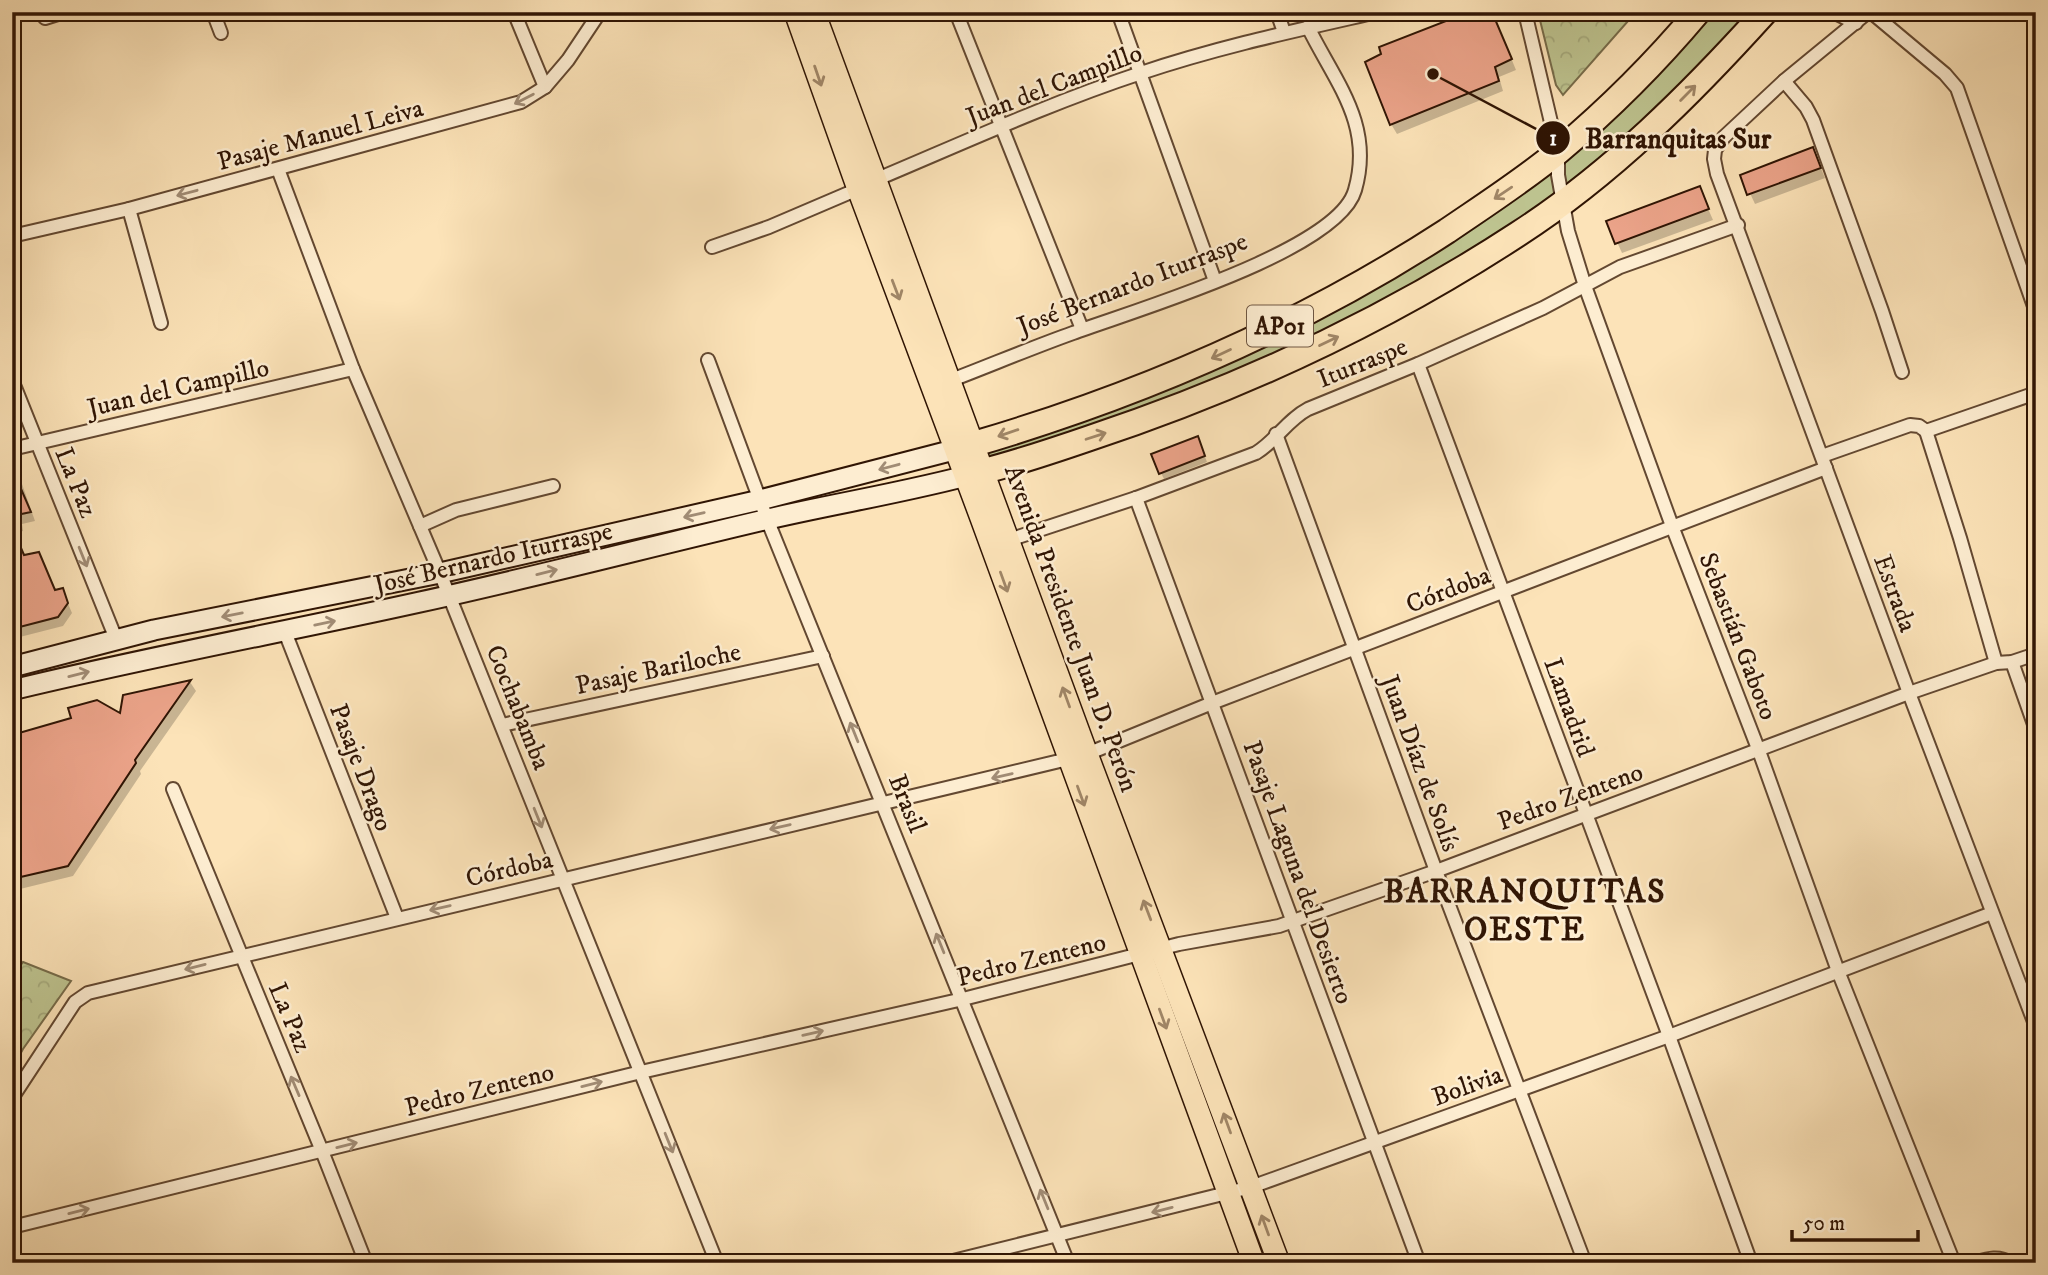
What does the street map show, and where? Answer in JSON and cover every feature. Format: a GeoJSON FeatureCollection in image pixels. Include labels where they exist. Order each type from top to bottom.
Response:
{"type":"FeatureCollection","features":[{"type":"Feature","properties":{"kind":"highway","name":"AP01"},"geometry":{"type":"LineString","coordinates":[[965,447],[1203,363],[1275,329],[1402,260],[1521,181],[1558,152],[1627,89],[1698,12]]}},
{"type":"Feature","properties":{"kind":"highway","name":"AP01"},"geometry":{"type":"LineString","coordinates":[[975,474],[1136,423],[1280,365],[1361,326],[1425,289],[1519,234],[1627,151],[1671,110],[1765,12]]}},
{"type":"Feature","properties":{"kind":"main road","name":"Avenida Presidente Juan D. Perón"},"geometry":{"type":"LineString","coordinates":[[795,12],[949,381],[965,447]]}},
{"type":"Feature","properties":{"kind":"main road","name":"Avenida Presidente Juan D. Perón"},"geometry":{"type":"LineString","coordinates":[[814,12],[866,185],[1078,756],[1162,948],[1279,1263]]}},
{"type":"Feature","properties":{"kind":"main road","name":"José Bernardo Iturraspe"},"geometry":{"type":"LineString","coordinates":[[12,667],[116,639],[440,573],[760,500],[965,447]]}},
{"type":"Feature","properties":{"kind":"main road","name":"Avenida Presidente Juan D. Perón"},"geometry":{"type":"LineString","coordinates":[[975,474],[1009,540],[1140,955],[1254,1263]]}},
{"type":"Feature","properties":{"kind":"main road","name":"José Bernardo Iturraspe"},"geometry":{"type":"LineString","coordinates":[[12,690],[166,654],[285,632],[449,596],[767,519],[975,474]]}},
{"type":"Feature","properties":{"kind":"street"},"geometry":{"type":"LineString","coordinates":[[45,18],[64,12]]}},
{"type":"Feature","properties":{"kind":"street"},"geometry":{"type":"LineString","coordinates":[[213,12],[221,33]]}},
{"type":"Feature","properties":{"kind":"street"},"geometry":{"type":"LineString","coordinates":[[514,12],[545,87]]}},
{"type":"Feature","properties":{"kind":"street","name":"Pasaje Manuel Leiva"},"geometry":{"type":"LineString","coordinates":[[12,236],[129,209],[520,102],[545,87],[568,60],[600,12]]}},
{"type":"Feature","properties":{"kind":"street"},"geometry":{"type":"LineString","coordinates":[[956,12],[1082,329]]}},
{"type":"Feature","properties":{"kind":"street"},"geometry":{"type":"LineString","coordinates":[[1118,12],[1214,281]]}},
{"type":"Feature","properties":{"kind":"street"},"geometry":{"type":"LineString","coordinates":[[1277,12],[1284,32]]}},
{"type":"Feature","properties":{"kind":"street","name":"Juan del Campillo"},"geometry":{"type":"LineString","coordinates":[[712,247],[769,228],[1001,127],[1141,73],[1284,32],[1377,12]]}},
{"type":"Feature","properties":{"kind":"street","name":"Sebastián Gaboto"},"geometry":{"type":"LineString","coordinates":[[1525,12],[1558,152],[1558,175],[1569,232],[1585,286],[1672,526],[1759,751],[1838,971],[1954,1263]]}},
{"type":"Feature","properties":{"kind":"street"},"geometry":{"type":"LineString","coordinates":[[1833,12],[1856,23]]}},
{"type":"Feature","properties":{"kind":"street"},"geometry":{"type":"LineString","coordinates":[[1902,372],[1813,120],[1806,107],[1784,81],[1870,12],[1945,74],[1957,88],[2036,312]]}},
{"type":"Feature","properties":{"kind":"street","name":"José Bernardo Iturraspe"},"geometry":{"type":"LineString","coordinates":[[949,381],[1272,258],[1328,224],[1353,198],[1358,177],[1358,136],[1351,107],[1308,27]]}},
{"type":"Feature","properties":{"kind":"street","name":"Estrada"},"geometry":{"type":"LineString","coordinates":[[1784,81],[1724,137],[1715,150],[1717,174],[1909,694],[2036,1027]]}},
{"type":"Feature","properties":{"kind":"street","name":"Cochabamba"},"geometry":{"type":"LineString","coordinates":[[278,169],[354,369],[502,725],[717,1263]]}},
{"type":"Feature","properties":{"kind":"street"},"geometry":{"type":"LineString","coordinates":[[129,209],[161,323]]}},
{"type":"Feature","properties":{"kind":"street","name":"Iturraspe"},"geometry":{"type":"LineString","coordinates":[[1009,540],[1136,498],[1256,453],[1265,448],[1297,415],[1543,308],[1620,267],[1738,225]]}},
{"type":"Feature","properties":{"kind":"street","name":"Brasil"},"geometry":{"type":"LineString","coordinates":[[708,360],[767,519],[1069,1263]]}},
{"type":"Feature","properties":{"kind":"street","name":"Lamadrid"},"geometry":{"type":"LineString","coordinates":[[1418,364],[1751,1263]]}},
{"type":"Feature","properties":{"kind":"street","name":"Juan del Campillo"},"geometry":{"type":"LineString","coordinates":[[12,449],[354,369]]}},
{"type":"Feature","properties":{"kind":"street","name":"La Paz"},"geometry":{"type":"LineString","coordinates":[[12,380],[116,639]]}},
{"type":"Feature","properties":{"kind":"street","name":"Córdoba"},"geometry":{"type":"LineString","coordinates":[[12,1098],[75,1002],[88,993],[1078,756],[1672,526],[1910,425],[1919,426],[1926,431],[2036,393]]}},
{"type":"Feature","properties":{"kind":"street"},"geometry":{"type":"LineString","coordinates":[[1926,431],[1996,663]]}},
{"type":"Feature","properties":{"kind":"street","name":"Juan Díaz de Solís"},"geometry":{"type":"LineString","coordinates":[[1276,434],[1436,870],[1585,1263]]}},
{"type":"Feature","properties":{"kind":"street"},"geometry":{"type":"LineString","coordinates":[[420,526],[456,510],[553,486]]}},
{"type":"Feature","properties":{"kind":"street","name":"Pasaje Laguna del Desierto"},"geometry":{"type":"LineString","coordinates":[[1136,498],[1419,1263]]}},
{"type":"Feature","properties":{"kind":"street","name":"Pasaje Drago"},"geometry":{"type":"LineString","coordinates":[[285,632],[397,918]]}},
{"type":"Feature","properties":{"kind":"street","name":"Pedro Zenteno"},"geometry":{"type":"LineString","coordinates":[[12,1227],[641,1072],[963,999],[1162,948],[1279,926],[1909,694],[1996,663],[2012,662],[2036,654]]}},
{"type":"Feature","properties":{"kind":"street","name":"Pasaje Bariloche"},"geometry":{"type":"LineString","coordinates":[[502,725],[823,656]]}},
{"type":"Feature","properties":{"kind":"street"},"geometry":{"type":"LineString","coordinates":[[2012,662],[2036,730]]}},
{"type":"Feature","properties":{"kind":"street","name":"La Paz"},"geometry":{"type":"LineString","coordinates":[[173,789],[366,1263]]}},
{"type":"Feature","properties":{"kind":"street","name":"Bolivia"},"geometry":{"type":"LineString","coordinates":[[945,1263],[1228,1194],[1520,1091],[1992,913]]}},
{"type":"Feature","properties":{"kind":"street"},"geometry":{"type":"LineString","coordinates":[[1973,1263],[1993,1257],[2011,1263]]}},
{"type":"Feature","properties":{"kind":"green space"},"geometry":{"type":"Polygon","coordinates":[[[1538,12],[1636,12],[1563,95],[1556,85],[1538,12]]]}},
{"type":"Feature","properties":{"kind":"green space"},"geometry":{"type":"Polygon","coordinates":[[[1698,12],[1765,12],[1627,151],[1361,326],[984,471],[974,444],[1126,392],[1476,212],[1698,12]]]}},
{"type":"Feature","properties":{"kind":"green space"},"geometry":{"type":"Polygon","coordinates":[[[23,962],[71,981],[12,1069],[12,977],[23,962]]]}},
{"type":"Feature","properties":{"kind":"building"},"geometry":{"type":"Polygon","coordinates":[[[1469,12],[1492,12],[1512,59],[1495,67],[1499,81],[1390,125],[1365,62],[1381,54],[1379,47],[1469,12]]]}},
{"type":"Feature","properties":{"kind":"building"},"geometry":{"type":"Polygon","coordinates":[[[1813,147],[1821,168],[1747,195],[1740,175],[1813,147]]]}},
{"type":"Feature","properties":{"kind":"building"},"geometry":{"type":"Polygon","coordinates":[[[1700,186],[1709,209],[1615,244],[1606,221],[1700,186]]]}},
{"type":"Feature","properties":{"kind":"building"},"geometry":{"type":"Polygon","coordinates":[[[1198,436],[1205,456],[1159,474],[1151,454],[1198,436]]]}},
{"type":"Feature","properties":{"kind":"building"},"geometry":{"type":"Polygon","coordinates":[[[12,468],[31,512],[12,516],[12,468]]]}},
{"type":"Feature","properties":{"kind":"building"},"geometry":{"type":"Polygon","coordinates":[[[12,527],[24,555],[39,552],[55,590],[63,588],[68,603],[58,617],[12,629],[12,527]]]}},
{"type":"Feature","properties":{"kind":"building"},"geometry":{"type":"Polygon","coordinates":[[[191,680],[135,760],[136,763],[68,866],[12,879],[12,735],[71,718],[68,708],[97,700],[120,713],[123,695],[191,680]]]}},
{"type":"Feature","properties":{"kind":"place","name":"Barranquitas Sur"},"geometry":{"type":"Point","coordinates":[1433,74]}},
{"type":"Feature","properties":{"kind":"district","name":"BARRANQUITAS OESTE"},"geometry":{"type":"Point","coordinates":[1525,909]}}]}
